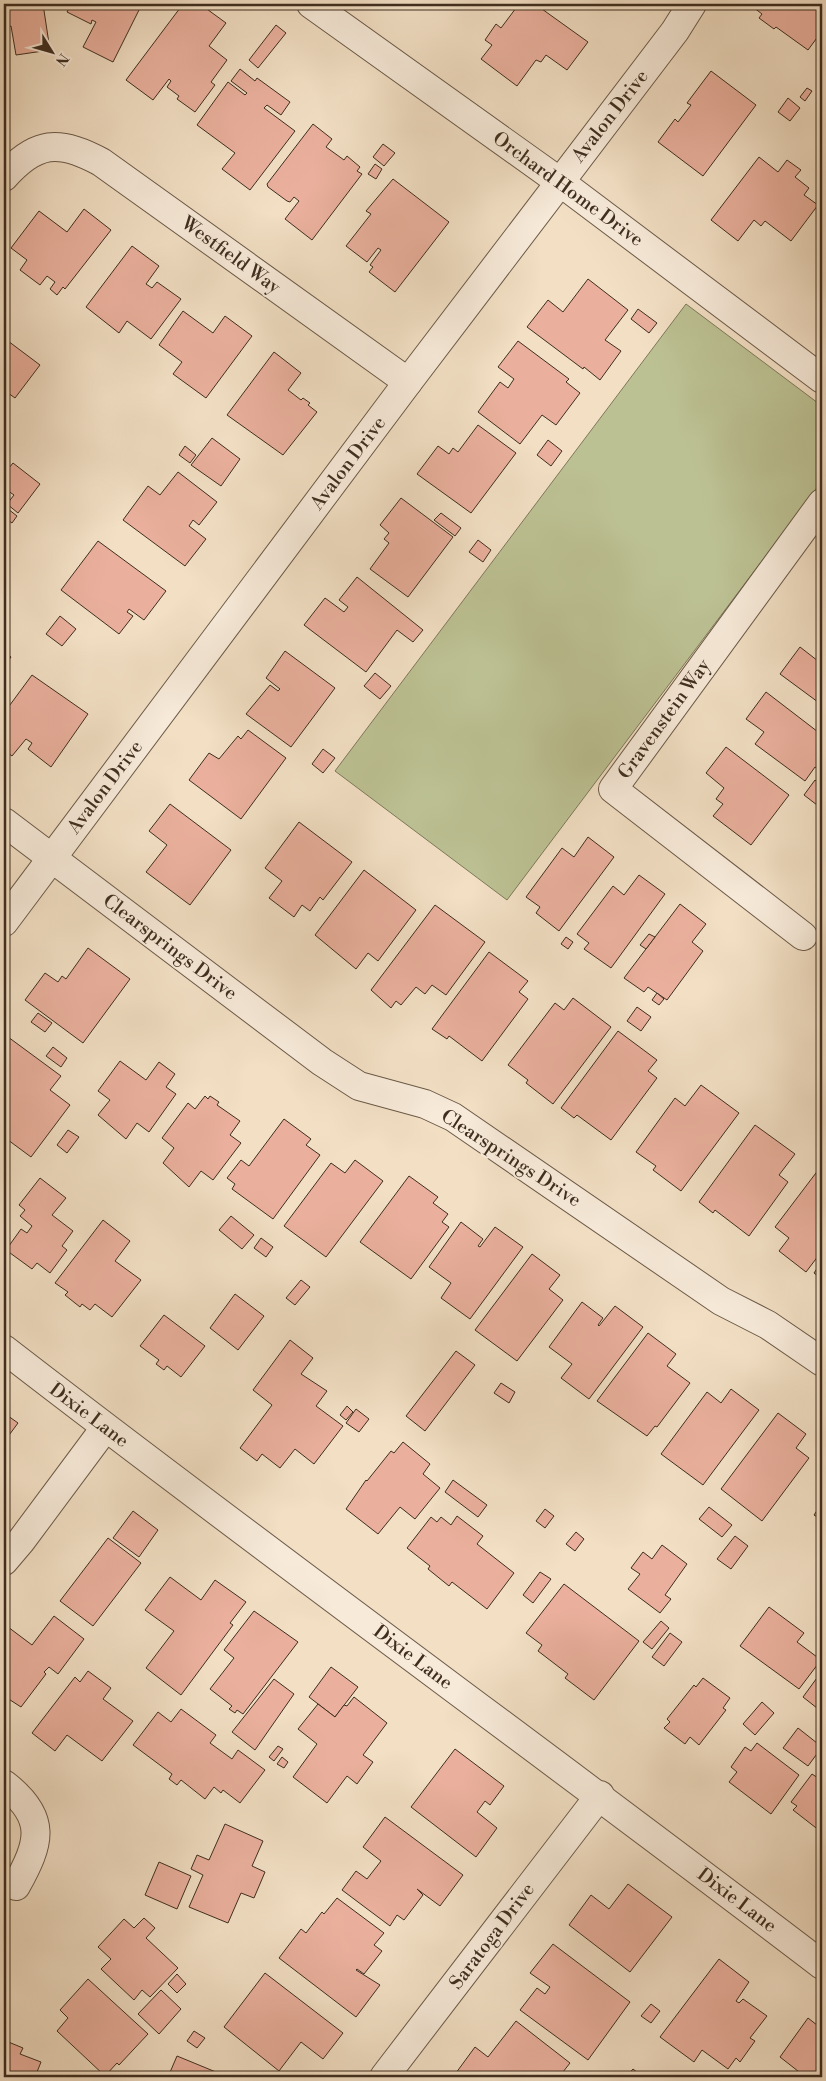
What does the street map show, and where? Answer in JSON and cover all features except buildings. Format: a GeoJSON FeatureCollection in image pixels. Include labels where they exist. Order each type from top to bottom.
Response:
{"type":"FeatureCollection","features":[{"type":"Feature","properties":{"kind":"street","name":"Orchard Home Drive"},"geometry":{"type":"LineString","coordinates":[[310,4],[560,182],[822,379]]}},
{"type":"Feature","properties":{"kind":"street","name":"Avalon Drive"},"geometry":{"type":"LineString","coordinates":[[4,922],[408,382],[675,31],[692,4]]}},
{"type":"Feature","properties":{"kind":"street","name":"Westfield Way"},"geometry":{"type":"LineString","coordinates":[[4,177],[19,161],[33,151],[48,146],[64,147],[82,152],[101,162],[408,382]]}},
{"type":"Feature","properties":{"kind":"street","name":"Gravenstein Way"},"geometry":{"type":"LineString","coordinates":[[803,936],[613,789],[822,503]]}},
{"type":"Feature","properties":{"kind":"street","name":"Clearsprings Drive"},"geometry":{"type":"LineString","coordinates":[[4,822],[322,1062],[359,1086],[425,1104],[453,1117],[721,1301],[768,1325],[822,1362]]}},
{"type":"Feature","properties":{"kind":"street","name":"Dixie Lane"},"geometry":{"type":"LineString","coordinates":[[4,1349],[105,1428],[600,1796],[822,1965]]}},
{"type":"Feature","properties":{"kind":"street"},"geometry":{"type":"LineString","coordinates":[[4,1561],[22,1541],[105,1428]]}},
{"type":"Feature","properties":{"kind":"street"},"geometry":{"type":"LineString","coordinates":[[4,1784],[14,1792],[32,1816],[37,1840],[31,1858],[16,1886]]}},
{"type":"Feature","properties":{"kind":"street","name":"Saratoga Drive"},"geometry":{"type":"LineString","coordinates":[[384,2077],[600,1796]]}},
{"type":"Feature","properties":{"kind":"green space"},"geometry":{"type":"Polygon","coordinates":[[[686,304],[822,406],[822,481],[507,900],[335,771],[686,304]]]}}]}
